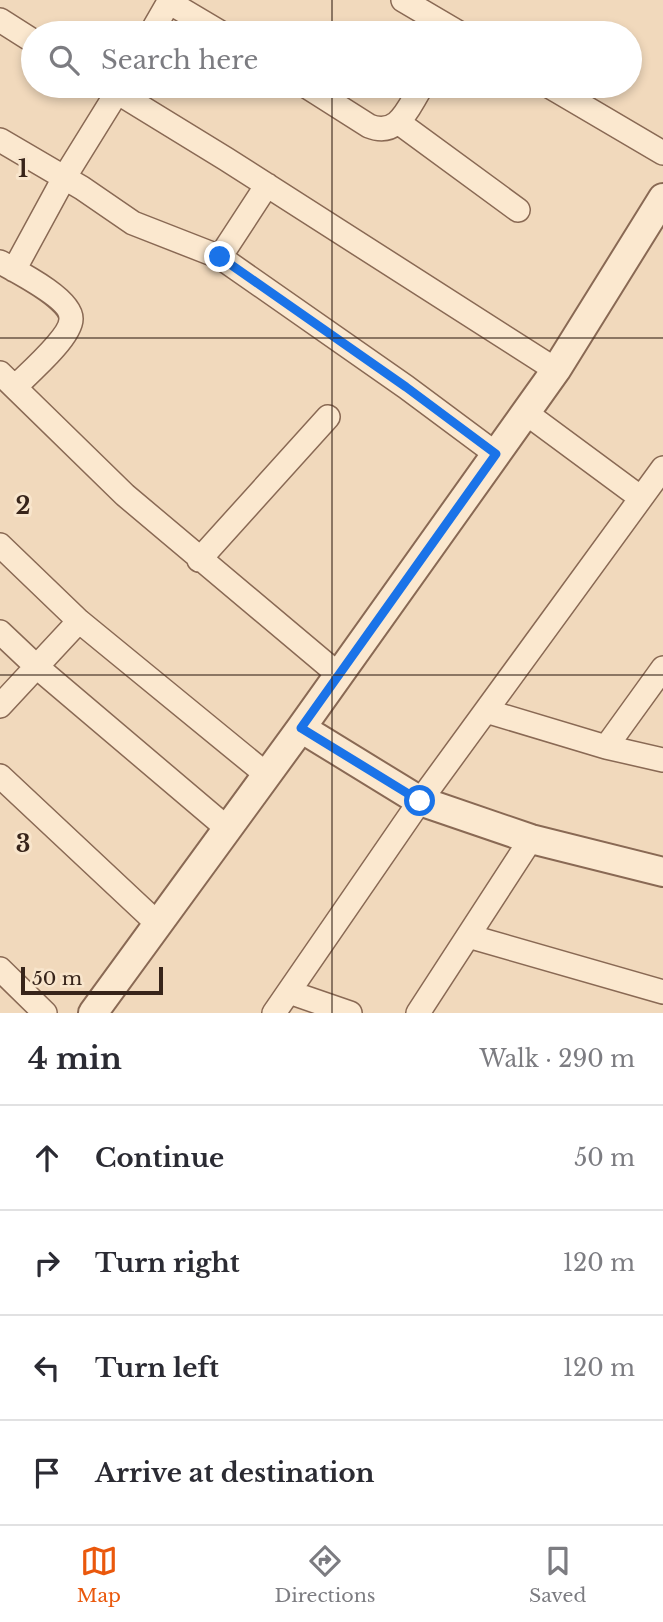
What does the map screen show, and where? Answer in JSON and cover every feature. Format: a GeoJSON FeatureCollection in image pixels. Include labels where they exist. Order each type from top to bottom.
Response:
{"type":"FeatureCollection","features":[{"type":"Feature","properties":{"kind":"street"},"geometry":{"type":"LineString","coordinates":[[403,0],[437,21]]}},
{"type":"Feature","properties":{"kind":"street"},"geometry":{"type":"LineString","coordinates":[[158,21],[170,1],[202,21]]}},
{"type":"Feature","properties":{"kind":"street"},"geometry":{"type":"LineString","coordinates":[[0,20],[21,33]]}},
{"type":"Feature","properties":{"kind":"street"},"geometry":{"type":"LineString","coordinates":[[109,98],[64,178],[7,266],[69,309],[72,319],[69,329],[8,380],[125,495],[339,675]]}},
{"type":"Feature","properties":{"kind":"street"},"geometry":{"type":"LineString","coordinates":[[131,98],[556,370]]}},
{"type":"Feature","properties":{"kind":"street"},"geometry":{"type":"LineString","coordinates":[[325,98],[379,130],[390,129],[398,122],[414,98]]}},
{"type":"Feature","properties":{"kind":"street"},"geometry":{"type":"LineString","coordinates":[[570,98],[663,152]]}},
{"type":"Feature","properties":{"kind":"street"},"geometry":{"type":"LineString","coordinates":[[398,122],[518,210]]}},
{"type":"Feature","properties":{"kind":"street"},"geometry":{"type":"LineString","coordinates":[[0,140],[133,223],[220,257],[406,387],[496,454]]}},
{"type":"Feature","properties":{"kind":"street"},"geometry":{"type":"LineString","coordinates":[[220,257],[267,185]]}},
{"type":"Feature","properties":{"kind":"street"},"geometry":{"type":"LineString","coordinates":[[100,1011],[158,924],[556,370],[663,198]]}},
{"type":"Feature","properties":{"kind":"street"},"geometry":{"type":"LineString","coordinates":[[526,413],[641,498]]}},
{"type":"Feature","properties":{"kind":"street"},"geometry":{"type":"LineString","coordinates":[[200,560],[328,417]]}},
{"type":"Feature","properties":{"kind":"street"},"geometry":{"type":"LineString","coordinates":[[274,1013],[420,801],[663,468]]}},
{"type":"Feature","properties":{"kind":"street"},"geometry":{"type":"LineString","coordinates":[[0,545],[79,621],[267,775]]}},
{"type":"Feature","properties":{"kind":"street"},"geometry":{"type":"LineString","coordinates":[[0,706],[79,621]]}},
{"type":"Feature","properties":{"kind":"street"},"geometry":{"type":"LineString","coordinates":[[0,632],[37,667],[228,829]]}},
{"type":"Feature","properties":{"kind":"street"},"geometry":{"type":"LineString","coordinates":[[606,747],[663,668]]}},
{"type":"Feature","properties":{"kind":"street"},"geometry":{"type":"LineString","coordinates":[[486,711],[606,747],[663,760]]}},
{"type":"Feature","properties":{"kind":"street"},"geometry":{"type":"LineString","coordinates":[[301,728],[420,801],[531,839],[663,872]]}},
{"type":"Feature","properties":{"kind":"street"},"geometry":{"type":"LineString","coordinates":[[0,776],[158,924]]}},
{"type":"Feature","properties":{"kind":"street"},"geometry":{"type":"LineString","coordinates":[[418,1013],[531,839]]}},
{"type":"Feature","properties":{"kind":"street"},"geometry":{"type":"LineString","coordinates":[[468,936],[663,992]]}},
{"type":"Feature","properties":{"kind":"street"},"geometry":{"type":"LineString","coordinates":[[0,969],[45,1013]]}},
{"type":"Feature","properties":{"kind":"street"},"geometry":{"type":"LineString","coordinates":[[289,992],[350,1013]]}},
{"type":"Feature","properties":{"kind":"route"},"geometry":{"type":"LineString","coordinates":[[220,257],[406,387],[496,454],[301,728],[420,801]]}}]}
